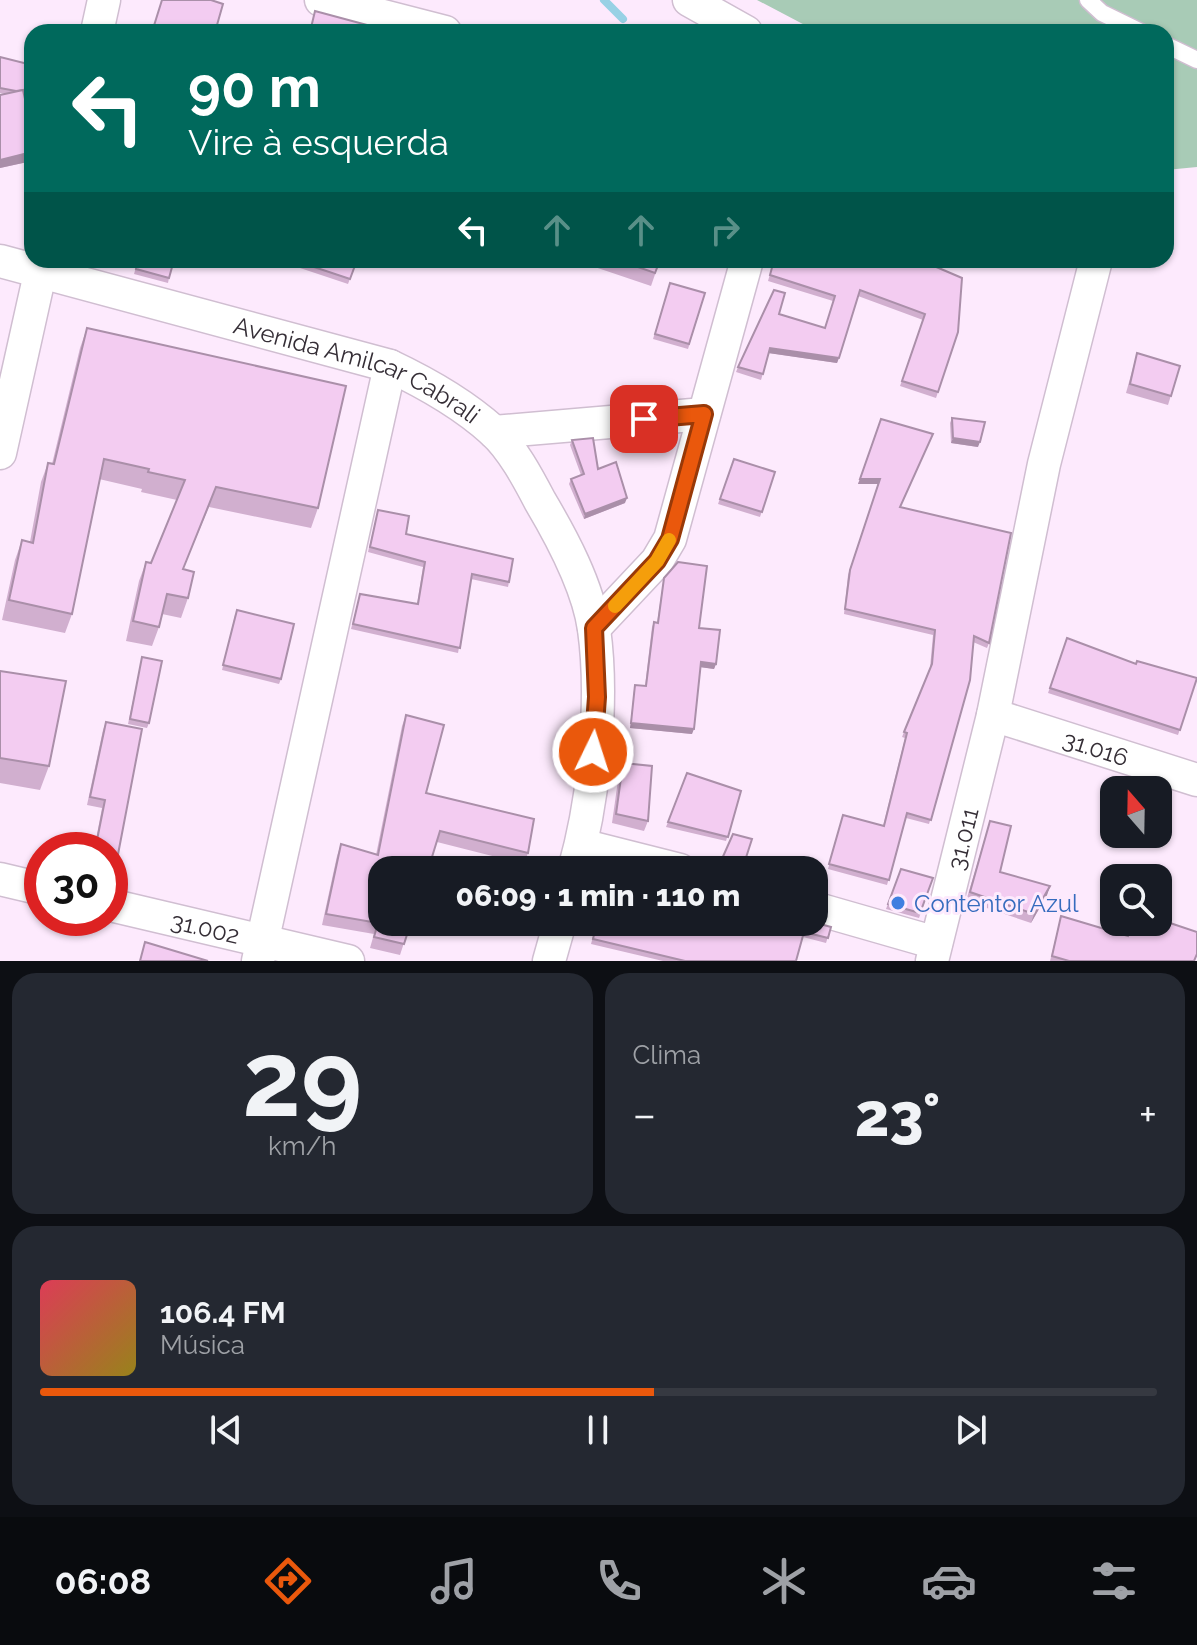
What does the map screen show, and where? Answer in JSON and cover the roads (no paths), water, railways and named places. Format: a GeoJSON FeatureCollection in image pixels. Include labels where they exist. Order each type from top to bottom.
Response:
{"type":"FeatureCollection","features":[{"type":"Feature","properties":{"kind":"street"},"geometry":{"type":"LineString","coordinates":[[99,24],[104,0]]}},
{"type":"Feature","properties":{"kind":"street"},"geometry":{"type":"LineString","coordinates":[[321,0],[414,24]]}},
{"type":"Feature","properties":{"kind":"street"},"geometry":{"type":"LineString","coordinates":[[689,0],[732,24]]}},
{"type":"Feature","properties":{"kind":"street","name":"Avenida Amilcar Cabrali"},"geometry":{"type":"LineString","coordinates":[[0,261],[24,263]]}},
{"type":"Feature","properties":{"kind":"street"},"geometry":{"type":"LineString","coordinates":[[0,453],[41,268]]}},
{"type":"Feature","properties":{"kind":"street","name":"Avenida Amilcar Cabrali"},"geometry":{"type":"LineString","coordinates":[[52,268],[390,366],[428,384],[494,432],[544,507],[583,592],[594,628],[597,697],[578,856]]}},
{"type":"Feature","properties":{"kind":"street"},"geometry":{"type":"LineString","coordinates":[[594,628],[657,561],[670,539],[745,268]]}},
{"type":"Feature","properties":{"kind":"street","name":"31.011"},"geometry":{"type":"LineString","coordinates":[[934,952],[993,715],[1044,464],[1094,268]]}},
{"type":"Feature","properties":{"kind":"street"},"geometry":{"type":"LineString","coordinates":[[260,951],[390,366]]}},
{"type":"Feature","properties":{"kind":"street"},"geometry":{"type":"LineString","coordinates":[[494,432],[704,414]]}},
{"type":"Feature","properties":{"kind":"street","name":"31.016"},"geometry":{"type":"LineString","coordinates":[[993,715],[1197,780]]}},
{"type":"Feature","properties":{"kind":"street"},"geometry":{"type":"LineString","coordinates":[[0,879],[24,885]]}},
{"type":"Feature","properties":{"kind":"street","name":"31.002"},"geometry":{"type":"LineString","coordinates":[[128,911],[260,951],[348,961]]}},
{"type":"Feature","properties":{"kind":"street"},"geometry":{"type":"LineString","coordinates":[[828,913],[934,952]]}},
{"type":"Feature","properties":{"kind":"street"},"geometry":{"type":"LineString","coordinates":[[549,961],[556,936]]}},
{"type":"Feature","properties":{"kind":"lane"},"geometry":{"type":"LineString","coordinates":[[1088,0],[1102,13],[1125,24]]}},
{"type":"Feature","properties":{"kind":"lane"},"geometry":{"type":"LineString","coordinates":[[1174,49],[1197,60]]}},
{"type":"Feature","properties":{"kind":"waterway"},"geometry":{"type":"LineString","coordinates":[[604,0],[623,19]]}},
{"type":"Feature","properties":{"kind":"place","name":"Contentor Azul"},"geometry":{"type":"Point","coordinates":[898,903]}}]}
